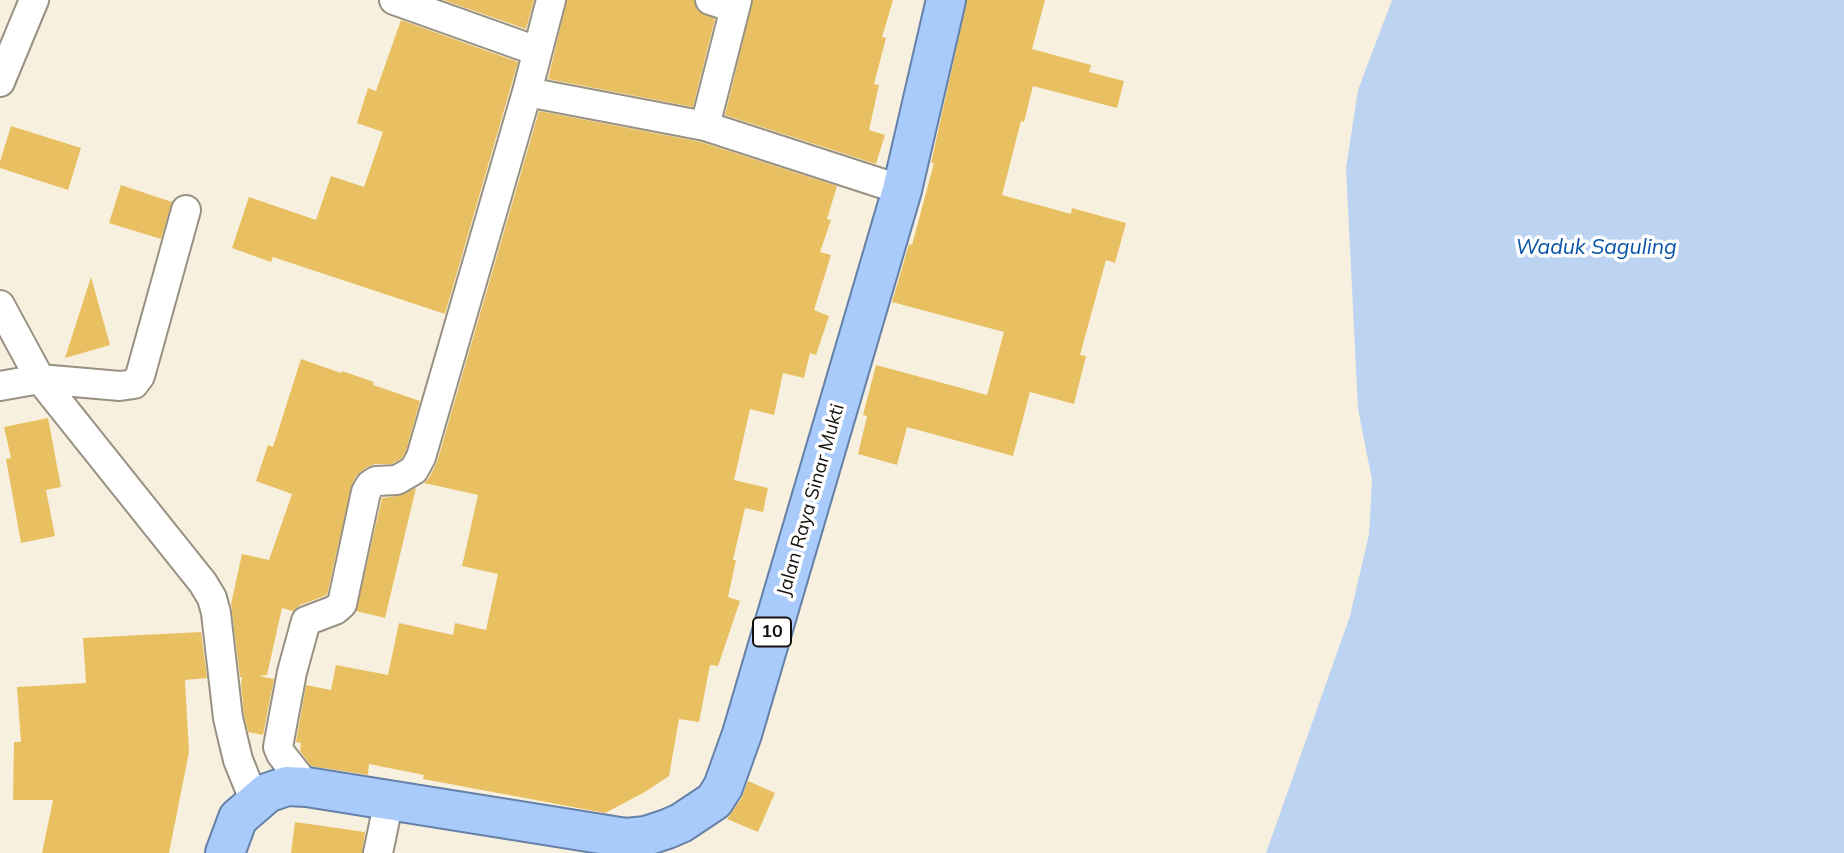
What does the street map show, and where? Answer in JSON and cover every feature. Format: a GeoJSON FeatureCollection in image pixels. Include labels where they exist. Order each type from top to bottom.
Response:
{"type":"FeatureCollection","features":[{"type":"Feature","properties":{"kind":"highway","name":"Jalan Raya Sinar Mukti"},"geometry":{"type":"LineString","coordinates":[[225,853],[238,818],[255,802],[278,788],[287,786],[626,838],[646,836],[667,829],[714,801],[723,787],[742,734],[902,190],[946,0]]}},
{"type":"Feature","properties":{"kind":"street"},"geometry":{"type":"LineString","coordinates":[[0,82],[34,0]]}},
{"type":"Feature","properties":{"kind":"street"},"geometry":{"type":"LineString","coordinates":[[394,0],[537,51]]}},
{"type":"Feature","properties":{"kind":"street"},"geometry":{"type":"LineString","coordinates":[[307,787],[278,747],[289,685],[306,621],[335,610],[342,604],[366,492],[370,485],[376,481],[397,480],[414,470],[421,457],[551,0]]}},
{"type":"Feature","properties":{"kind":"street"},"geometry":{"type":"LineString","coordinates":[[705,126],[727,3]]}},
{"type":"Feature","properties":{"kind":"street"},"geometry":{"type":"LineString","coordinates":[[527,92],[705,126],[902,190]]}},
{"type":"Feature","properties":{"kind":"street"},"geometry":{"type":"LineString","coordinates":[[0,386],[40,379],[120,386],[134,384],[140,376],[186,210]]}},
{"type":"Feature","properties":{"kind":"street"},"geometry":{"type":"LineString","coordinates":[[0,305],[40,379],[203,583],[212,598],[228,718],[238,760],[255,802]]}},
{"type":"Feature","properties":{"kind":"street"},"geometry":{"type":"LineString","coordinates":[[378,853],[389,800]]}},
{"type":"Feature","properties":{"kind":"water","name":"Waduk Saguling"},"geometry":{"type":"Polygon","coordinates":[[[1392,0],[1844,0],[1844,853],[1266,853],[1350,616],[1369,534],[1372,480],[1358,409],[1346,168],[1358,90],[1392,0]]]}},
{"type":"Feature","properties":{"kind":"building"},"geometry":{"type":"Polygon","coordinates":[[[443,0],[534,0],[526,29],[443,0]]]}},
{"type":"Feature","properties":{"kind":"building"},"geometry":{"type":"Polygon","coordinates":[[[567,0],[694,0],[698,11],[715,19],[693,107],[548,79],[567,0]]]}},
{"type":"Feature","properties":{"kind":"building"},"geometry":{"type":"Polygon","coordinates":[[[753,0],[893,0],[882,37],[886,38],[874,84],[879,85],[869,130],[885,135],[876,164],[725,115],[753,0]]]}},
{"type":"Feature","properties":{"kind":"building"},"geometry":{"type":"Polygon","coordinates":[[[967,0],[1045,0],[1032,49],[1091,65],[1089,72],[1124,81],[1117,108],[1033,86],[1002,195],[1071,214],[1072,208],[1126,223],[1115,263],[1106,260],[1080,355],[1086,356],[1074,404],[1030,392],[1013,456],[907,427],[897,465],[858,454],[867,416],[863,415],[876,365],[987,395],[1004,332],[892,302],[909,244],[912,245],[934,163],[931,163],[967,0]]]}},
{"type":"Feature","properties":{"kind":"building"},"geometry":{"type":"Polygon","coordinates":[[[401,20],[518,62],[445,314],[273,257],[271,262],[232,248],[249,197],[316,220],[331,176],[364,187],[383,132],[357,123],[368,88],[376,91],[401,20]]]}},
{"type":"Feature","properties":{"kind":"building"},"geometry":{"type":"Polygon","coordinates":[[[539,111],[701,142],[837,186],[827,219],[831,220],[820,252],[831,255],[814,310],[829,316],[816,355],[810,353],[804,378],[783,373],[774,415],[750,409],[734,480],[768,488],[763,512],[745,508],[728,597],[740,601],[718,666],[710,665],[699,722],[679,719],[669,776],[605,813],[423,779],[424,775],[369,764],[368,775],[311,766],[300,751],[301,743],[296,742],[306,685],[331,690],[336,665],[388,675],[399,623],[453,635],[455,623],[486,630],[498,574],[462,566],[478,495],[424,483],[437,462],[539,111]]]}},
{"type":"Feature","properties":{"kind":"building"},"geometry":{"type":"Polygon","coordinates":[[[11,126],[81,148],[68,190],[0,168],[11,126]]]}},
{"type":"Feature","properties":{"kind":"building"},"geometry":{"type":"Polygon","coordinates":[[[121,185],[172,202],[161,239],[109,223],[121,185]]]}},
{"type":"Feature","properties":{"kind":"building"},"geometry":{"type":"Polygon","coordinates":[[[91,277],[110,345],[65,358],[91,277]]]}},
{"type":"Feature","properties":{"kind":"building"},"geometry":{"type":"Polygon","coordinates":[[[301,359],[374,382],[373,385],[420,401],[402,458],[392,464],[367,467],[356,476],[352,484],[327,595],[300,605],[293,611],[282,608],[267,675],[259,676],[274,679],[263,735],[248,732],[231,604],[242,554],[269,560],[292,494],[256,481],[268,445],[273,447],[301,359]]]}},
{"type":"Feature","properties":{"kind":"building"},"geometry":{"type":"Polygon","coordinates":[[[48,418],[61,487],[46,490],[55,536],[21,543],[6,459],[11,458],[4,427],[48,418]]]}},
{"type":"Feature","properties":{"kind":"building"},"geometry":{"type":"Polygon","coordinates":[[[416,488],[385,618],[356,611],[382,498],[398,496],[416,488]]]}},
{"type":"Feature","properties":{"kind":"building"},"geometry":{"type":"Polygon","coordinates":[[[201,632],[207,678],[185,680],[189,752],[169,853],[42,853],[53,800],[13,800],[14,742],[21,742],[17,687],[86,683],[83,638],[201,632]]]}},
{"type":"Feature","properties":{"kind":"building"},"geometry":{"type":"Polygon","coordinates":[[[748,781],[775,793],[758,832],[727,819],[741,799],[748,781]]]}},
{"type":"Feature","properties":{"kind":"building"},"geometry":{"type":"Polygon","coordinates":[[[295,822],[365,832],[362,853],[291,853],[295,822]]]}}]}
